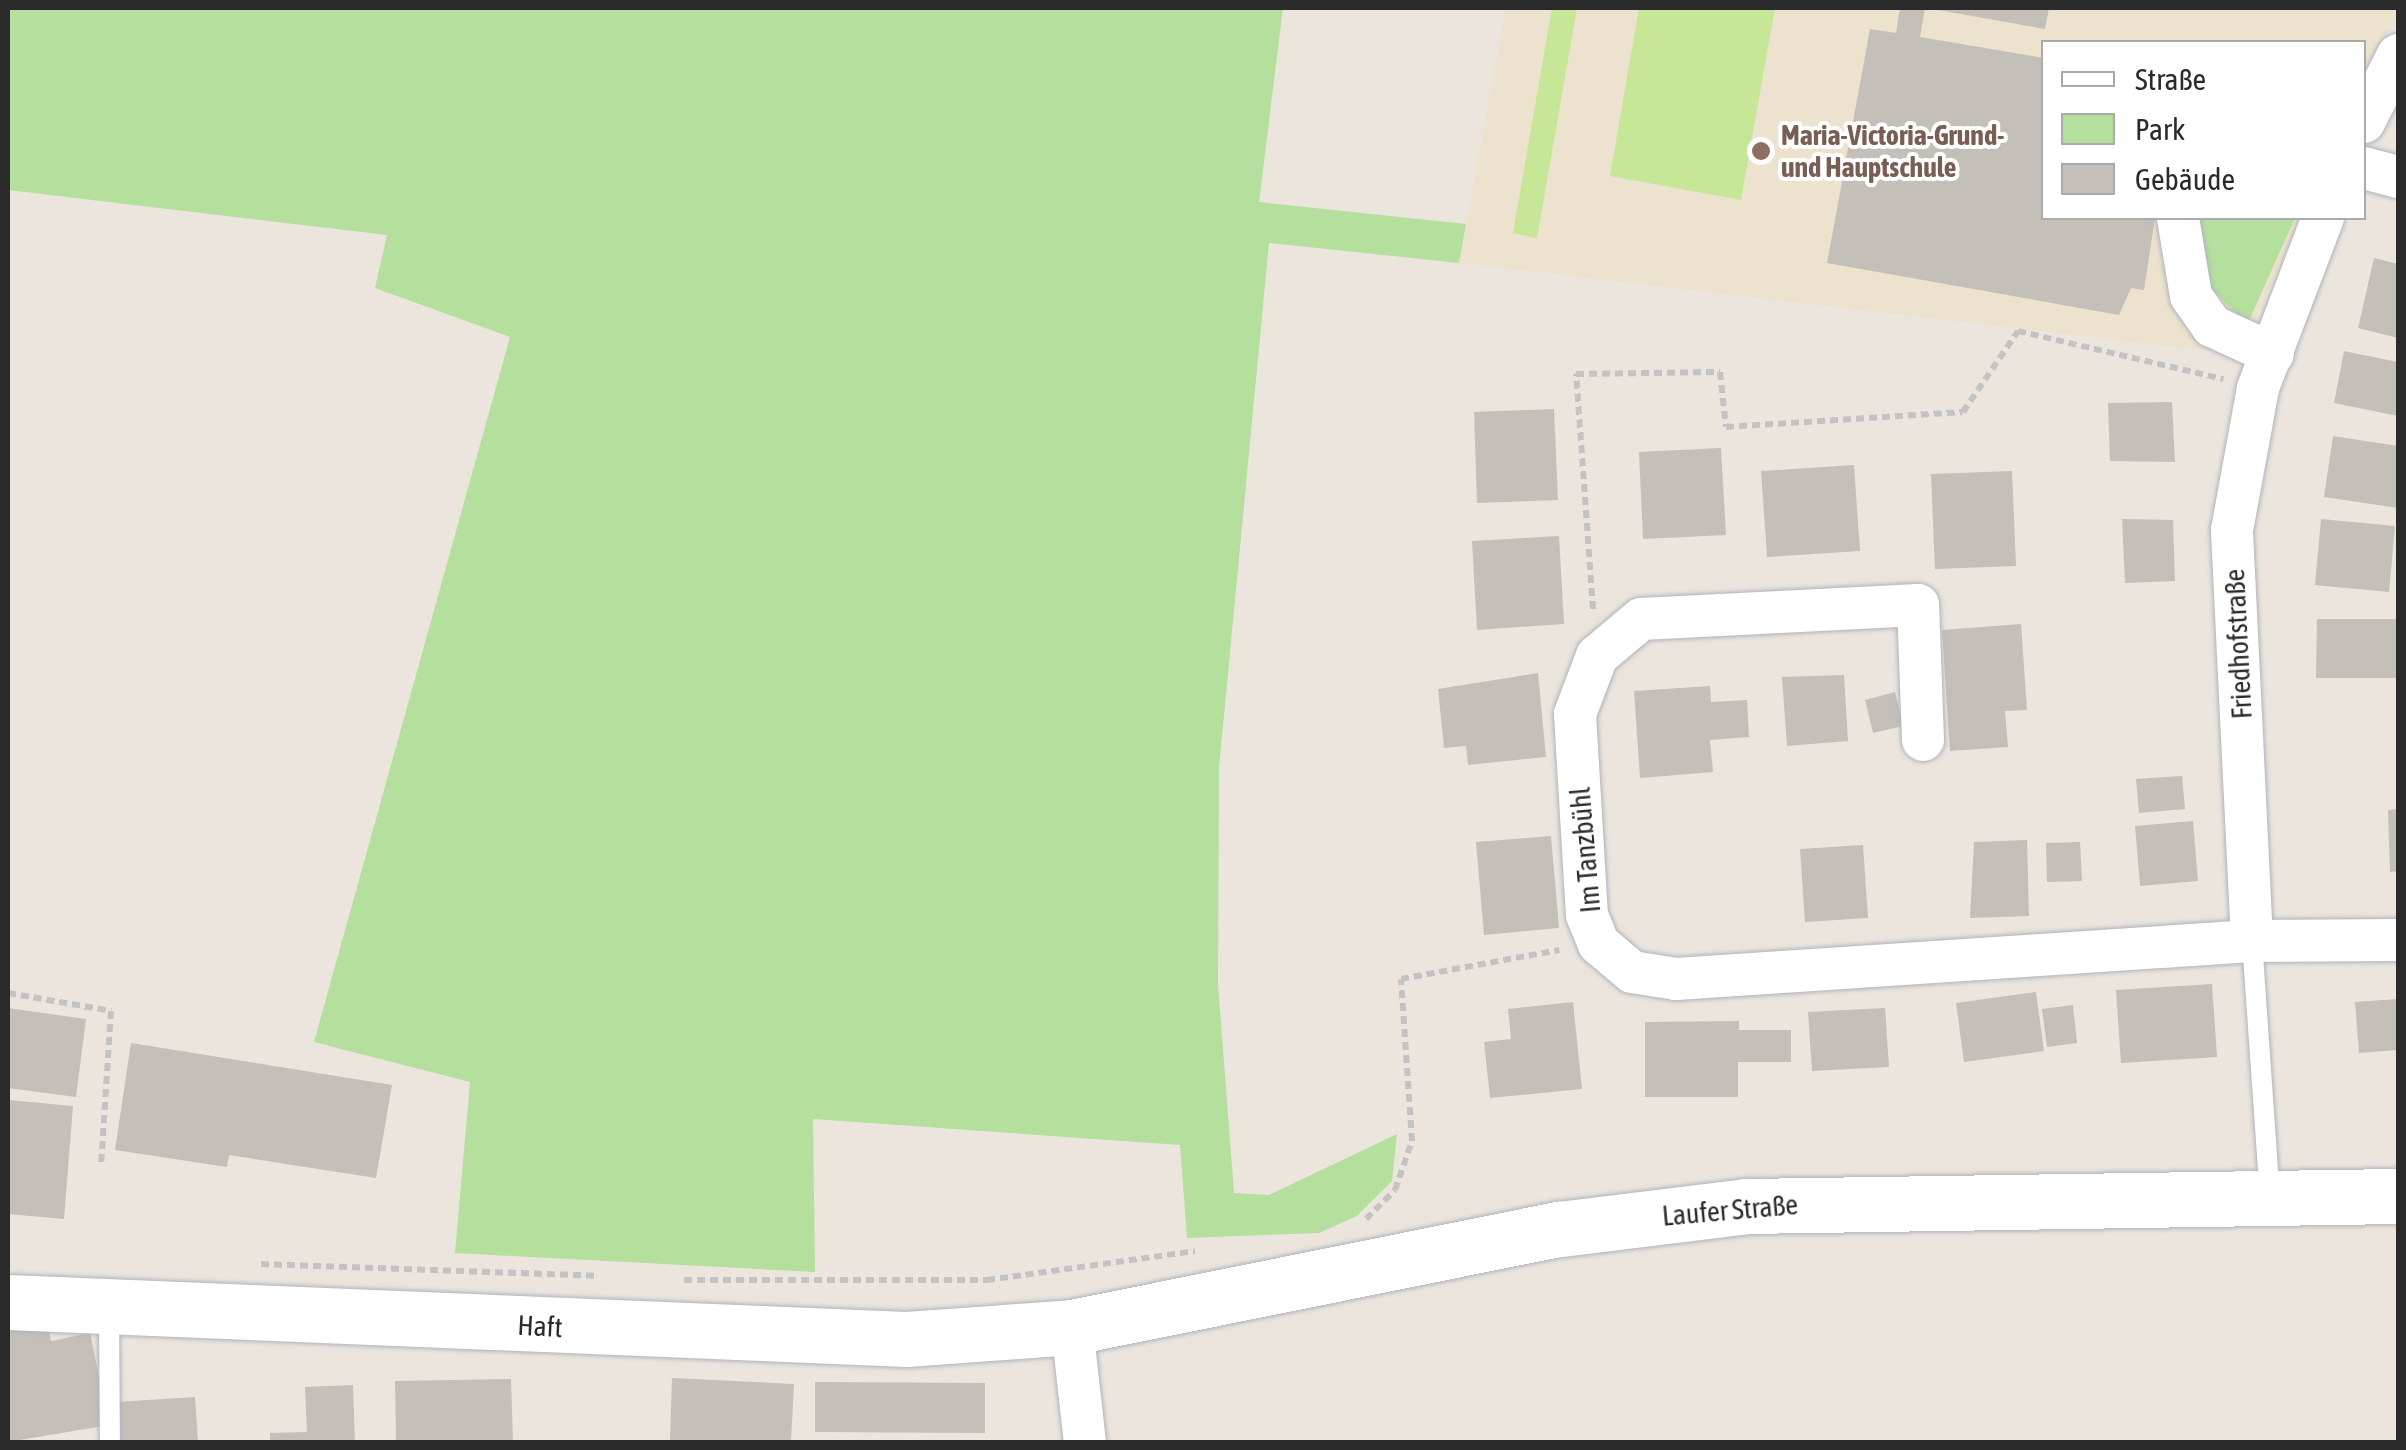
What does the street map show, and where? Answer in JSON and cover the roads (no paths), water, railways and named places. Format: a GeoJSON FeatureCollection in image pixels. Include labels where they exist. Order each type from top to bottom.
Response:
{"type":"FeatureCollection","features":[{"type":"Feature","properties":{"kind":"main road","name":"Laufer Straße"},"geometry":{"type":"LineString","coordinates":[[1072,1327],[1560,1229],[1746,1206],[2398,1196]]}},
{"type":"Feature","properties":{"kind":"main road","name":"Haft"},"geometry":{"type":"LineString","coordinates":[[8,1302],[108,1303],[731,1337],[906,1339],[1072,1327]]}},
{"type":"Feature","properties":{"kind":"street"},"geometry":{"type":"LineString","coordinates":[[2366,115],[2398,55]]}},
{"type":"Feature","properties":{"kind":"street"},"geometry":{"type":"LineString","coordinates":[[2366,169],[2398,178]]}},
{"type":"Feature","properties":{"kind":"street"},"geometry":{"type":"LineString","coordinates":[[2178,220],[2191,296],[2212,326],[2265,371]]}},
{"type":"Feature","properties":{"kind":"street","name":"Friedhofstraße"},"geometry":{"type":"LineString","coordinates":[[2252,940],[2232,530],[2265,371],[2321,220]]}},
{"type":"Feature","properties":{"kind":"street","name":"Im Tanzbühl"},"geometry":{"type":"LineString","coordinates":[[1923,740],[1918,605],[1641,619],[1597,656],[1574,714],[1587,915],[1599,944],[1632,972],[1676,979],[2252,940],[2398,940]]}},
{"type":"Feature","properties":{"kind":"street"},"geometry":{"type":"LineString","coordinates":[[1072,1327],[1085,1442]]}},
{"type":"Feature","properties":{"kind":"lane"},"geometry":{"type":"LineString","coordinates":[[2252,940],[2270,1196]]}},
{"type":"Feature","properties":{"kind":"lane"},"geometry":{"type":"LineString","coordinates":[[108,1303],[110,1442]]}},
{"type":"Feature","properties":{"kind":"place","name":"Maria-Victoria-Grund- und Hauptschule"},"geometry":{"type":"Point","coordinates":[1761,151]}}]}
